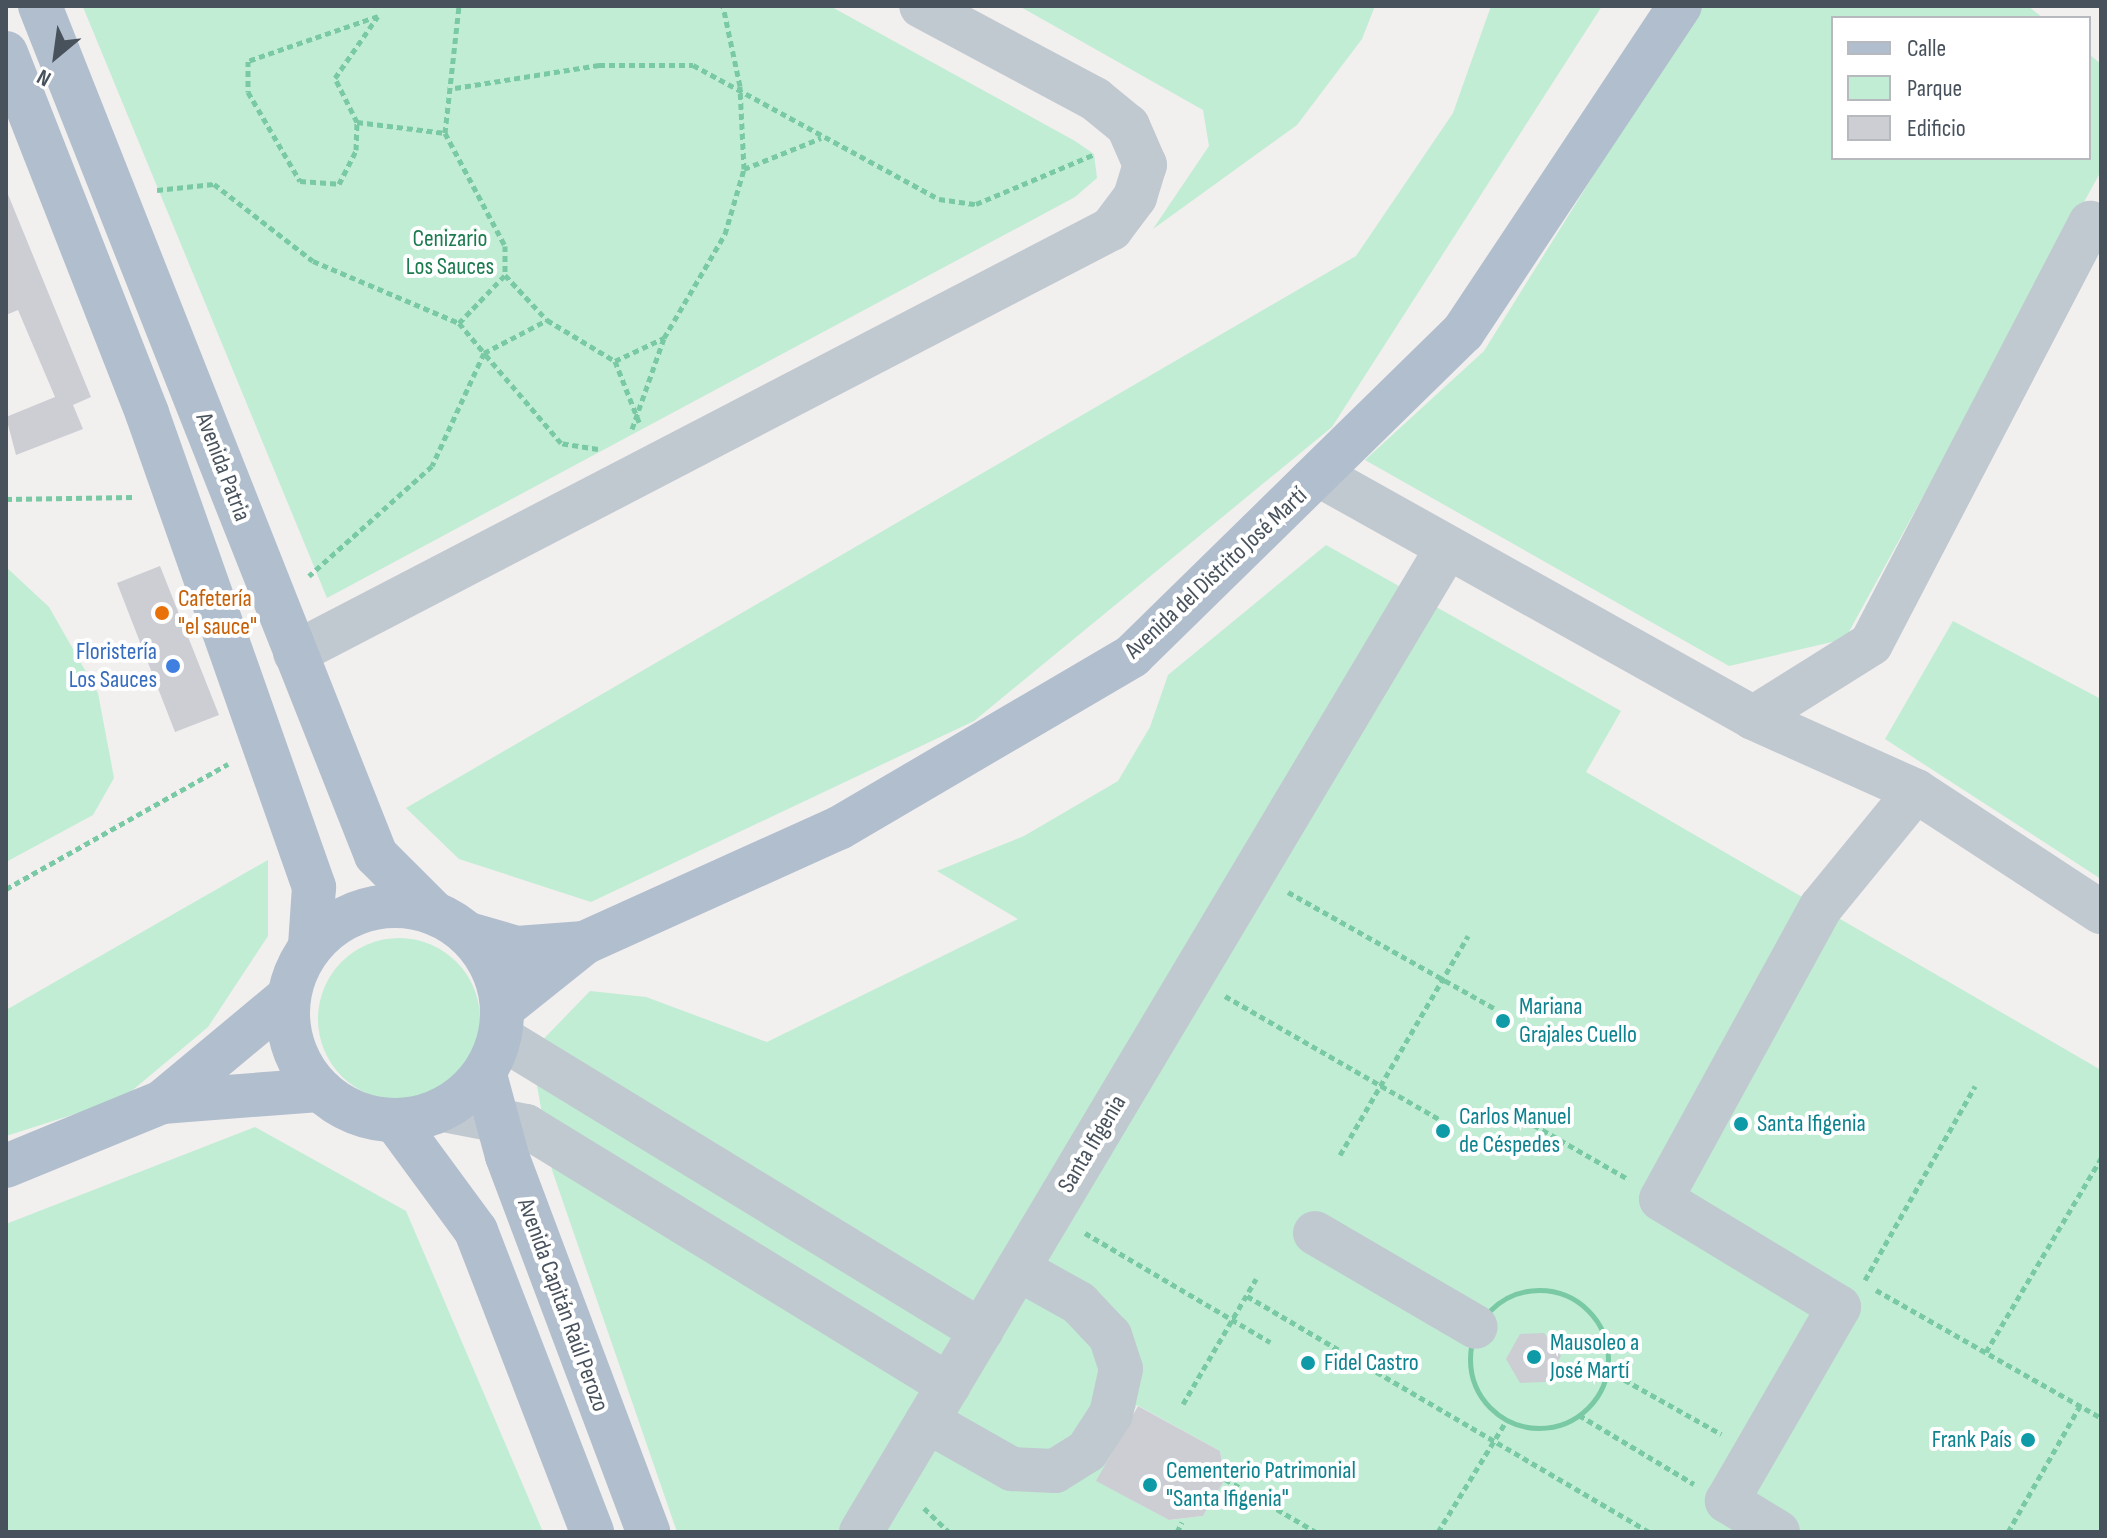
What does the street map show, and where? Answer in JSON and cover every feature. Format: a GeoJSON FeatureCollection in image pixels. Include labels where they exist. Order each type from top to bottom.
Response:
{"type":"FeatureCollection","features":[{"type":"Feature","properties":{"kind":"main road","name":"Avenida Patria"},"geometry":{"type":"LineString","coordinates":[[40,6],[376,855],[432,911]]}},
{"type":"Feature","properties":{"kind":"main road","name":"Avenida del Distrito José Martí"},"geometry":{"type":"LineString","coordinates":[[469,934],[517,948],[584,943],[839,828],[1132,656],[1463,332],[1680,6]]}},
{"type":"Feature","properties":{"kind":"main road"},"geometry":{"type":"LineString","coordinates":[[6,53],[175,495],[261,748],[314,887],[310,945],[287,998],[162,1102],[6,1166]]}},
{"type":"Feature","properties":{"kind":"main road"},"geometry":{"type":"LineString","coordinates":[[287,998],[292,1048],[319,1090],[344,1109],[396,1122],[443,1110],[496,1040],[493,968],[469,934],[432,911],[387,905],[358,913],[310,945]]}},
{"type":"Feature","properties":{"kind":"main road","name":"Avenida del Distrito José Martí"},"geometry":{"type":"LineString","coordinates":[[496,1040],[584,943]]}},
{"type":"Feature","properties":{"kind":"main road","name":"Avenida Capitán Raúl Perozo"},"geometry":{"type":"LineString","coordinates":[[496,1040],[494,1117],[648,1532]]}},
{"type":"Feature","properties":{"kind":"main road"},"geometry":{"type":"LineString","coordinates":[[162,1102],[319,1090]]}},
{"type":"Feature","properties":{"kind":"main road"},"geometry":{"type":"LineString","coordinates":[[396,1122],[476,1231],[592,1532]]}},
{"type":"Feature","properties":{"kind":"street"},"geometry":{"type":"LineString","coordinates":[[295,653],[1111,229],[1135,197],[1145,165],[1135,137],[1095,99],[921,6]]}},
{"type":"Feature","properties":{"kind":"street"},"geometry":{"type":"LineString","coordinates":[[1753,718],[1871,644],[2090,223]]}},
{"type":"Feature","properties":{"kind":"street"},"geometry":{"type":"LineString","coordinates":[[1319,475],[1753,718],[1916,791],[2101,912]]}},
{"type":"Feature","properties":{"kind":"street","name":"Santa Ifigenia"},"geometry":{"type":"LineString","coordinates":[[861,1532],[1447,548]]}},
{"type":"Feature","properties":{"kind":"street"},"geometry":{"type":"LineString","coordinates":[[1778,1532],[1727,1501],[1839,1307],[1661,1199],[1821,907],[1916,791]]}},
{"type":"Feature","properties":{"kind":"street"},"geometry":{"type":"LineString","coordinates":[[496,1040],[981,1331]]}},
{"type":"Feature","properties":{"kind":"street"},"geometry":{"type":"LineString","coordinates":[[443,1110],[494,1117],[584,1159],[938,1403],[1012,1469],[1055,1471],[1087,1451],[1111,1414],[1121,1369],[1110,1336],[1079,1303],[1018,1269]]}},
{"type":"Feature","properties":{"kind":"street"},"geometry":{"type":"LineString","coordinates":[[1315,1233],[1476,1327]]}},
{"type":"Feature","properties":{"kind":"path"},"geometry":{"type":"LineString","coordinates":[[378,16],[248,61],[248,92],[300,181],[339,184],[356,150],[357,122],[335,78],[378,16],[382,6]]}},
{"type":"Feature","properties":{"kind":"path"},"geometry":{"type":"LineString","coordinates":[[459,6],[455,88],[445,133],[505,246],[505,275],[547,320],[615,361],[639,422]]}},
{"type":"Feature","properties":{"kind":"path"},"geometry":{"type":"LineString","coordinates":[[618,441],[639,422],[664,338],[725,234],[744,169],[740,86],[723,6]]}},
{"type":"Feature","properties":{"kind":"path"},"geometry":{"type":"LineString","coordinates":[[455,88],[599,65],[693,65],[740,86],[822,138],[939,199],[976,204],[1135,137]]}},
{"type":"Feature","properties":{"kind":"path"},"geometry":{"type":"LineString","coordinates":[[357,122],[445,133]]}},
{"type":"Feature","properties":{"kind":"path"},"geometry":{"type":"LineString","coordinates":[[744,169],[822,138]]}},
{"type":"Feature","properties":{"kind":"path"},"geometry":{"type":"LineString","coordinates":[[120,205],[158,190],[214,184],[313,261],[459,323],[561,443],[607,450]]}},
{"type":"Feature","properties":{"kind":"path"},"geometry":{"type":"LineString","coordinates":[[459,323],[505,275]]}},
{"type":"Feature","properties":{"kind":"path"},"geometry":{"type":"LineString","coordinates":[[271,592],[317,573],[432,466],[484,353],[547,320]]}},
{"type":"Feature","properties":{"kind":"path"},"geometry":{"type":"LineString","coordinates":[[615,361],[664,338]]}},
{"type":"Feature","properties":{"kind":"path"},"geometry":{"type":"LineString","coordinates":[[6,499],[175,495]]}},
{"type":"Feature","properties":{"kind":"path"},"geometry":{"type":"LineString","coordinates":[[6,889],[261,748]]}},
{"type":"Feature","properties":{"kind":"path"},"geometry":{"type":"LineString","coordinates":[[1253,873],[1496,1009]]}},
{"type":"Feature","properties":{"kind":"path"},"geometry":{"type":"LineString","coordinates":[[1340,1155],[1468,936]]}},
{"type":"Feature","properties":{"kind":"path"},"geometry":{"type":"LineString","coordinates":[[1192,977],[1442,1121]]}},
{"type":"Feature","properties":{"kind":"path"},"geometry":{"type":"LineString","coordinates":[[1975,1086],[1864,1283],[2101,1418]]}},
{"type":"Feature","properties":{"kind":"path"},"geometry":{"type":"LineString","coordinates":[[1525,1120],[1661,1199]]}},
{"type":"Feature","properties":{"kind":"path"},"geometry":{"type":"LineString","coordinates":[[1986,1352],[2101,1158]]}},
{"type":"Feature","properties":{"kind":"path"},"geometry":{"type":"LineString","coordinates":[[1051,1213],[1270,1342]]}},
{"type":"Feature","properties":{"kind":"path"},"geometry":{"type":"LineString","coordinates":[[1183,1404],[1256,1279]]}},
{"type":"Feature","properties":{"kind":"path"},"geometry":{"type":"LineString","coordinates":[[1549,1290],[1570,1297],[1601,1328],[1607,1370],[1579,1415],[1543,1428],[1507,1420],[1473,1379],[1476,1327],[1506,1296],[1549,1290]]}},
{"type":"Feature","properties":{"kind":"path"},"geometry":{"type":"LineString","coordinates":[[1247,1296],[1649,1532]]}},
{"type":"Feature","properties":{"kind":"path"},"geometry":{"type":"LineString","coordinates":[[1607,1370],[1753,1454]]}},
{"type":"Feature","properties":{"kind":"path"},"geometry":{"type":"LineString","coordinates":[[2008,1532],[2080,1406]]}},
{"type":"Feature","properties":{"kind":"path"},"geometry":{"type":"LineString","coordinates":[[1579,1415],[1727,1501]]}},
{"type":"Feature","properties":{"kind":"path"},"geometry":{"type":"LineString","coordinates":[[1438,1532],[1507,1420]]}},
{"type":"Feature","properties":{"kind":"path"},"geometry":{"type":"LineString","coordinates":[[1225,1479],[1316,1532]]}},
{"type":"Feature","properties":{"kind":"path"},"geometry":{"type":"LineString","coordinates":[[1177,1532],[1182,1522]]}},
{"type":"Feature","properties":{"kind":"green space","name":"Cenizario Los Sauces"},"geometry":{"type":"Polygon","coordinates":[[[830,6],[1075,141],[1094,154],[1097,178],[1075,197],[327,598],[83,7],[830,6]]]}},
{"type":"Feature","properties":{"kind":"green space"},"geometry":{"type":"Polygon","coordinates":[[[1019,6],[1375,6],[1362,39],[1297,125],[1153,229],[1209,146],[1203,110],[1019,6]]]}},
{"type":"Feature","properties":{"kind":"green space"},"geometry":{"type":"Polygon","coordinates":[[[1491,6],[1602,6],[1332,427],[974,721],[591,902],[459,859],[406,808],[1356,256],[1453,113],[1491,6]]]}},
{"type":"Feature","properties":{"kind":"green space"},"geometry":{"type":"Polygon","coordinates":[[[1699,6],[2028,6],[2040,16],[1831,16],[1831,160],[2091,160],[2091,56],[2101,64],[2101,171],[1845,639],[1729,666],[1365,460],[1484,351],[1699,6]]]}},
{"type":"Feature","properties":{"kind":"green space"},"geometry":{"type":"Polygon","coordinates":[[[1326,545],[1621,711],[1586,772],[2101,1070],[2101,1532],[677,1532],[552,1170],[531,1052],[590,991],[646,997],[767,1042],[1018,919],[937,871],[1024,836],[1118,781],[1150,727],[1168,675],[1326,545]],[[1137,1405],[1097,1481],[1169,1520],[1203,1516],[1225,1479],[1220,1451],[1137,1405]]]}},
{"type":"Feature","properties":{"kind":"green space"},"geometry":{"type":"Polygon","coordinates":[[[6,567],[49,607],[98,693],[114,778],[93,815],[6,862],[6,567]]]}},
{"type":"Feature","properties":{"kind":"green space"},"geometry":{"type":"Polygon","coordinates":[[[1953,621],[2101,699],[2101,879],[1885,739],[1953,621]]]}},
{"type":"Feature","properties":{"kind":"green space"},"geometry":{"type":"Polygon","coordinates":[[[268,860],[268,936],[208,1027],[122,1099],[6,1136],[6,1010],[268,860]]]}},
{"type":"Feature","properties":{"kind":"green space"},"geometry":{"type":"Polygon","coordinates":[[[399,938],[430,944],[456,962],[474,988],[480,1019],[474,1050],[456,1076],[430,1094],[399,1100],[368,1094],[342,1076],[324,1050],[318,1019],[324,988],[342,962],[368,944],[399,938]]]}},
{"type":"Feature","properties":{"kind":"green space"},"geometry":{"type":"Polygon","coordinates":[[[255,1127],[406,1211],[543,1532],[6,1532],[6,1224],[255,1127]]]}},
{"type":"Feature","properties":{"kind":"building"},"geometry":{"type":"Polygon","coordinates":[[[7,192],[91,397],[73,405],[83,429],[16,455],[6,417],[55,397],[18,310],[6,315],[7,192]]]}},
{"type":"Feature","properties":{"kind":"building"},"geometry":{"type":"Polygon","coordinates":[[[160,566],[219,715],[175,732],[117,583],[160,566]]]}},
{"type":"Feature","properties":{"kind":"building","name":"Mausoleo a José Martí"},"geometry":{"type":"Polygon","coordinates":[[[1544,1333],[1561,1356],[1546,1382],[1520,1383],[1506,1359],[1520,1334],[1544,1333]]]}},
{"type":"Feature","properties":{"kind":"building"},"geometry":{"type":"Polygon","coordinates":[[[1138,1406],[1220,1451],[1225,1479],[1203,1516],[1169,1520],[1096,1481],[1138,1406]]]}},
{"type":"Feature","properties":{"kind":"place","name":"Cafetería \"el sauce\""},"geometry":{"type":"Point","coordinates":[162,613]}},
{"type":"Feature","properties":{"kind":"place","name":"Floristería Los Sauces"},"geometry":{"type":"Point","coordinates":[173,666]}},
{"type":"Feature","properties":{"kind":"place","name":"Mariana Grajales Cuello"},"geometry":{"type":"Point","coordinates":[1503,1021]}},
{"type":"Feature","properties":{"kind":"place","name":"Santa Ifigenia"},"geometry":{"type":"Point","coordinates":[1741,1124]}},
{"type":"Feature","properties":{"kind":"place","name":"Carlos Manuel de Céspedes"},"geometry":{"type":"Point","coordinates":[1443,1131]}},
{"type":"Feature","properties":{"kind":"place","name":"Mausoleo a José Martí"},"geometry":{"type":"Point","coordinates":[1534,1357]}},
{"type":"Feature","properties":{"kind":"place","name":"Fidel Castro"},"geometry":{"type":"Point","coordinates":[1308,1363]}},
{"type":"Feature","properties":{"kind":"place","name":"Frank País"},"geometry":{"type":"Point","coordinates":[2028,1440]}},
{"type":"Feature","properties":{"kind":"place","name":"Cementerio Patrimonial \"Santa Ifigenia\""},"geometry":{"type":"Point","coordinates":[1150,1485]}}]}
